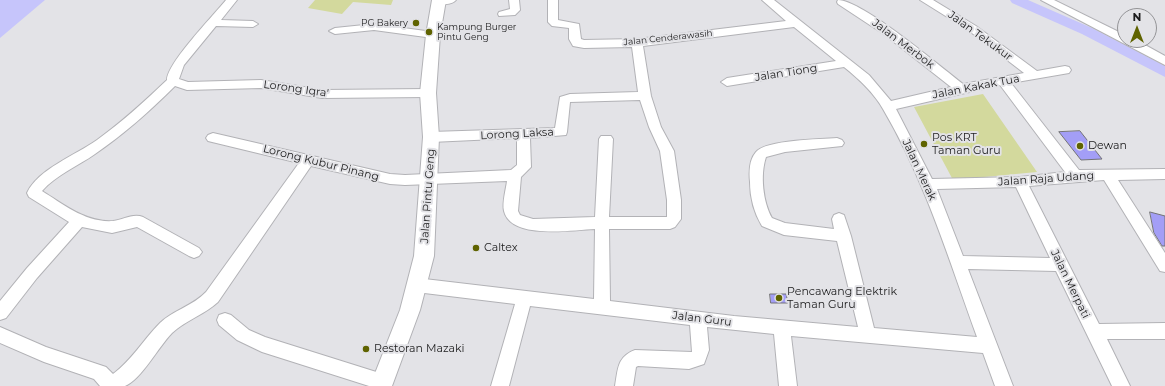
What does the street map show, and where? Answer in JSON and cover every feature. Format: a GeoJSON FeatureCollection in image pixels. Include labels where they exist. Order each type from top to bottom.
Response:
{"type":"FeatureCollection","features":[{"type":"Feature","properties":{"kind":"main road","name":"Jalan Pintu Geng"},"geometry":{"type":"LineString","coordinates":[[382,384],[410,310],[424,256],[430,179],[431,137],[428,93],[433,34],[443,0]]}},
{"type":"Feature","properties":{"kind":"street"},"geometry":{"type":"LineString","coordinates":[[194,252],[138,222],[112,227],[79,221],[34,193],[34,190],[46,179],[115,135],[173,81],[173,76],[178,64],[211,23],[232,0]]}},
{"type":"Feature","properties":{"kind":"street"},"geometry":{"type":"LineString","coordinates":[[503,14],[511,13],[515,10],[514,0]]}},
{"type":"Feature","properties":{"kind":"street","name":"Jalan Cenderawasih"},"geometry":{"type":"LineString","coordinates":[[553,0],[553,22],[560,33],[577,43],[637,43],[796,23]]}},
{"type":"Feature","properties":{"kind":"street","name":"Jalan Merak"},"geometry":{"type":"LineString","coordinates":[[767,0],[865,78],[888,106],[928,184],[1004,386]]}},
{"type":"Feature","properties":{"kind":"street","name":"Jalan Tekukur"},"geometry":{"type":"LineString","coordinates":[[925,0],[972,28],[1034,75]]}},
{"type":"Feature","properties":{"kind":"street"},"geometry":{"type":"LineString","coordinates":[[1046,0],[1117,35]]}},
{"type":"Feature","properties":{"kind":"street","name":"Jalan Merbok"},"geometry":{"type":"LineString","coordinates":[[842,2],[872,20],[897,38],[961,89]]}},
{"type":"Feature","properties":{"kind":"street"},"geometry":{"type":"LineString","coordinates":[[211,23],[253,24]]}},
{"type":"Feature","properties":{"kind":"street"},"geometry":{"type":"LineString","coordinates":[[335,31],[374,28],[433,34]]}},
{"type":"Feature","properties":{"kind":"street"},"geometry":{"type":"LineString","coordinates":[[523,134],[524,167],[514,175],[511,211],[512,216],[521,223],[533,225],[670,223],[674,219],[674,200],[667,151],[655,127],[645,96],[637,43]]}},
{"type":"Feature","properties":{"kind":"street"},"geometry":{"type":"LineString","coordinates":[[1142,48],[1165,61]]}},
{"type":"Feature","properties":{"kind":"street","name":"Jalan Tiong"},"geometry":{"type":"LineString","coordinates":[[726,82],[846,63]]}},
{"type":"Feature","properties":{"kind":"street","name":"Jalan Kakak Tua"},"geometry":{"type":"LineString","coordinates":[[888,106],[961,89],[1065,70]]}},
{"type":"Feature","properties":{"kind":"street","name":"Lorong Iqra'"},"geometry":{"type":"LineString","coordinates":[[173,81],[187,86],[261,84],[281,86],[298,91],[322,94],[428,93]]}},
{"type":"Feature","properties":{"kind":"street"},"geometry":{"type":"LineString","coordinates":[[1003,81],[1076,176]]}},
{"type":"Feature","properties":{"kind":"street","name":"Lorong Laksa"},"geometry":{"type":"LineString","coordinates":[[431,137],[561,132],[564,100],[570,98],[645,96]]}},
{"type":"Feature","properties":{"kind":"street","name":"Lorong Kubur Pinang"},"geometry":{"type":"LineString","coordinates":[[213,138],[390,179],[430,179],[514,175]]}},
{"type":"Feature","properties":{"kind":"street"},"geometry":{"type":"LineString","coordinates":[[602,307],[602,223],[606,139]]}},
{"type":"Feature","properties":{"kind":"street"},"geometry":{"type":"LineString","coordinates":[[837,143],[779,148],[762,153],[759,158],[756,181],[760,204],[767,222],[784,229],[844,236]]}},
{"type":"Feature","properties":{"kind":"street"},"geometry":{"type":"LineString","coordinates":[[0,335],[44,354],[100,373],[108,381],[110,386],[132,370],[165,329],[173,322],[202,306],[212,297],[308,160]]}},
{"type":"Feature","properties":{"kind":"street","name":"Jalan Raja Udang"},"geometry":{"type":"LineString","coordinates":[[928,184],[1020,182],[1076,176],[1165,174]]}},
{"type":"Feature","properties":{"kind":"street"},"geometry":{"type":"LineString","coordinates":[[1108,175],[1165,266]]}},
{"type":"Feature","properties":{"kind":"street","name":"Jalan Merpati"},"geometry":{"type":"LineString","coordinates":[[1020,182],[1121,386]]}},
{"type":"Feature","properties":{"kind":"street"},"geometry":{"type":"LineString","coordinates":[[839,219],[868,335]]}},
{"type":"Feature","properties":{"kind":"street"},"geometry":{"type":"LineString","coordinates":[[0,313],[32,273],[79,221]]}},
{"type":"Feature","properties":{"kind":"street"},"geometry":{"type":"LineString","coordinates":[[958,262],[1061,265]]}},
{"type":"Feature","properties":{"kind":"street","name":"Jalan Guru"},"geometry":{"type":"LineString","coordinates":[[416,284],[698,318],[989,346]]}},
{"type":"Feature","properties":{"kind":"street"},"geometry":{"type":"LineString","coordinates":[[500,386],[504,365],[524,298]]}},
{"type":"Feature","properties":{"kind":"street"},"geometry":{"type":"LineString","coordinates":[[624,386],[628,363],[635,358],[689,361],[698,358],[701,350],[698,318]]}},
{"type":"Feature","properties":{"kind":"street"},"geometry":{"type":"LineString","coordinates":[[225,320],[243,335],[262,344],[382,384]]}},
{"type":"Feature","properties":{"kind":"street"},"geometry":{"type":"LineString","coordinates":[[782,327],[788,386]]}},
{"type":"Feature","properties":{"kind":"street"},"geometry":{"type":"LineString","coordinates":[[1093,332],[1165,331]]}},
{"type":"Feature","properties":{"kind":"green space"},"geometry":{"type":"Polygon","coordinates":[[[315,0],[393,0],[391,5],[353,2],[342,14],[308,8],[315,0]]]}},
{"type":"Feature","properties":{"kind":"green space"},"geometry":{"type":"Polygon","coordinates":[[[983,94],[1037,172],[953,180],[914,107],[983,94]]]}},
{"type":"Feature","properties":{"kind":"water"},"geometry":{"type":"Polygon","coordinates":[[[0,0],[45,0],[0,38],[0,0]]]}},
{"type":"Feature","properties":{"kind":"building","name":"Dewan"},"geometry":{"type":"Polygon","coordinates":[[[1080,131],[1102,159],[1081,160],[1059,132],[1080,131]]]}},
{"type":"Feature","properties":{"kind":"building"},"geometry":{"type":"Polygon","coordinates":[[[1150,212],[1165,216],[1165,246],[1162,246],[1154,233],[1150,212]]]}},
{"type":"Feature","properties":{"kind":"building","name":"Pencawang Elektrik Taman Guru"},"geometry":{"type":"Polygon","coordinates":[[[770,294],[786,294],[788,303],[771,303],[770,294]]]}},
{"type":"Feature","properties":{"kind":"waterway"},"geometry":{"type":"LineString","coordinates":[[1017,0],[1087,31],[1165,72]]}},
{"type":"Feature","properties":{"kind":"place","name":"PG Bakery"},"geometry":{"type":"Point","coordinates":[416,23]}},
{"type":"Feature","properties":{"kind":"place","name":"Kampung Burger Pintu Geng"},"geometry":{"type":"Point","coordinates":[429,32]}},
{"type":"Feature","properties":{"kind":"place","name":"Pos KRT Taman Guru"},"geometry":{"type":"Point","coordinates":[924,144]}},
{"type":"Feature","properties":{"kind":"place","name":"Dewan"},"geometry":{"type":"Point","coordinates":[1080,146]}},
{"type":"Feature","properties":{"kind":"place","name":"Caltex"},"geometry":{"type":"Point","coordinates":[476,248]}},
{"type":"Feature","properties":{"kind":"place","name":"Pencawang Elektrik Taman Guru"},"geometry":{"type":"Point","coordinates":[779,298]}},
{"type":"Feature","properties":{"kind":"place","name":"Restoran Mazaki"},"geometry":{"type":"Point","coordinates":[366,349]}}]}
